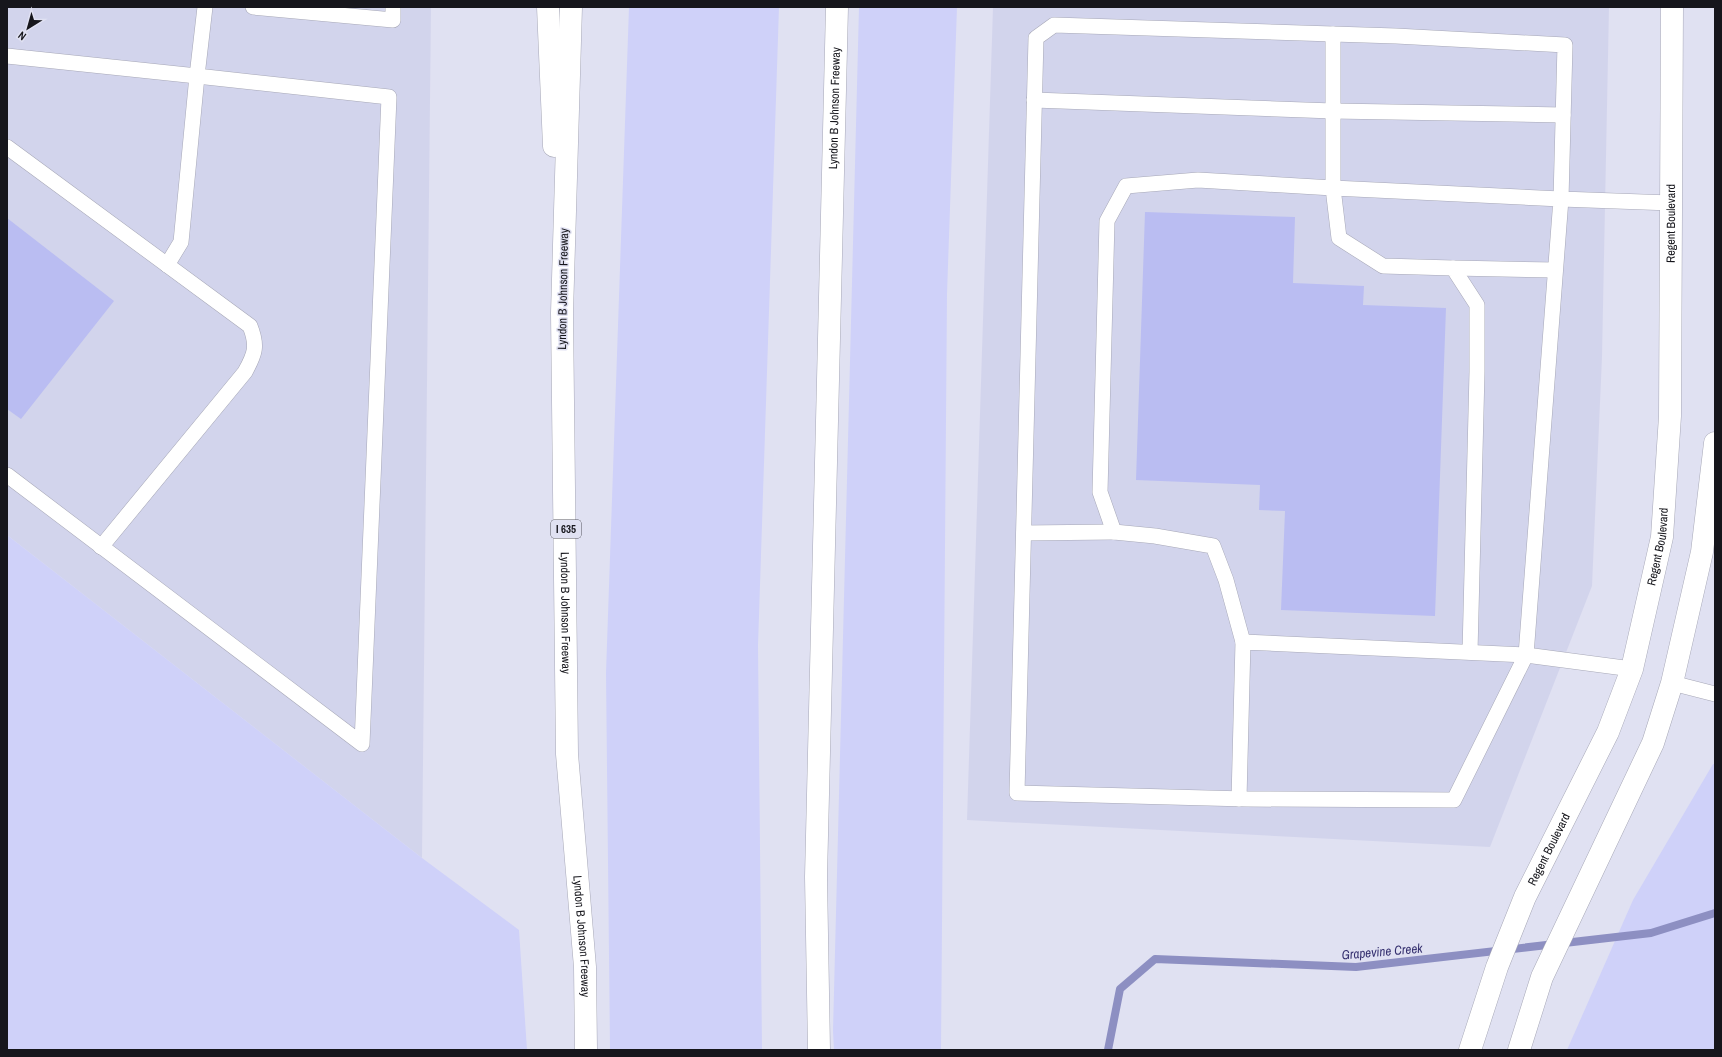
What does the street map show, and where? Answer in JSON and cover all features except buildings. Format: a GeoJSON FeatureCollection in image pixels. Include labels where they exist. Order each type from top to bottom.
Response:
{"type":"FeatureCollection","features":[{"type":"Feature","properties":{"kind":"main road"},"geometry":{"type":"LineString","coordinates":[[548,7],[562,313]]}},
{"type":"Feature","properties":{"kind":"main road","name":"Lyndon B Johnson Freeway"},"geometry":{"type":"LineString","coordinates":[[571,7],[562,313],[567,754],[585,967],[586,1050]]}},
{"type":"Feature","properties":{"kind":"main road","name":"Lyndon B Johnson Freeway"},"geometry":{"type":"LineString","coordinates":[[819,1050],[816,877],[837,7]]}},
{"type":"Feature","properties":{"kind":"main road","name":"Regent Boulevard"},"geometry":{"type":"LineString","coordinates":[[1470,1050],[1497,966],[1522,904],[1608,732],[1632,669],[1662,537],[1670,416],[1672,7]]}},
{"type":"Feature","properties":{"kind":"main road"},"geometry":{"type":"LineString","coordinates":[[1519,1050],[1542,977],[1596,860],[1653,743],[1672,683],[1702,552],[1715,443]]}},
{"type":"Feature","properties":{"kind":"lane"},"geometry":{"type":"LineString","coordinates":[[167,265],[182,242],[197,76],[205,7]]}},
{"type":"Feature","properties":{"kind":"lane"},"geometry":{"type":"LineString","coordinates":[[253,7],[393,20],[393,7]]}},
{"type":"Feature","properties":{"kind":"lane"},"geometry":{"type":"LineString","coordinates":[[1054,25],[1333,34],[1565,45],[1561,199],[1526,656],[1454,800],[1239,799],[1017,793],[1034,100],[1036,38],[1054,25]]}},
{"type":"Feature","properties":{"kind":"lane"},"geometry":{"type":"LineString","coordinates":[[1333,34],[1333,188],[1339,238],[1383,266],[1555,270]]}},
{"type":"Feature","properties":{"kind":"lane"},"geometry":{"type":"LineString","coordinates":[[7,56],[389,97],[362,744],[7,475]]}},
{"type":"Feature","properties":{"kind":"lane"},"geometry":{"type":"LineString","coordinates":[[1034,100],[1333,111],[1563,115]]}},
{"type":"Feature","properties":{"kind":"lane"},"geometry":{"type":"LineString","coordinates":[[7,147],[250,326],[256,340],[253,356],[245,372],[101,547]]}},
{"type":"Feature","properties":{"kind":"lane"},"geometry":{"type":"LineString","coordinates":[[1114,532],[1100,492],[1107,221],[1126,186],[1198,180],[1333,188],[1671,203]]}},
{"type":"Feature","properties":{"kind":"lane"},"geometry":{"type":"LineString","coordinates":[[1453,268],[1477,305],[1477,372],[1470,652]]}},
{"type":"Feature","properties":{"kind":"lane"},"geometry":{"type":"LineString","coordinates":[[1024,533],[1114,532],[1213,546],[1226,580],[1243,642],[1239,799]]}},
{"type":"Feature","properties":{"kind":"lane"},"geometry":{"type":"LineString","coordinates":[[1243,642],[1470,652],[1526,656],[1632,669]]}},
{"type":"Feature","properties":{"kind":"lane"},"geometry":{"type":"LineString","coordinates":[[1672,683],[1715,694]]}},
{"type":"Feature","properties":{"kind":"shaded area"},"geometry":{"type":"Polygon","coordinates":[[[7,7],[431,7],[422,858],[7,535],[7,7]]]}},
{"type":"Feature","properties":{"kind":"shaded area"},"geometry":{"type":"Polygon","coordinates":[[[629,7],[779,7],[758,646],[762,1050],[610,1050],[606,673],[629,7]]]}},
{"type":"Feature","properties":{"kind":"shaded area"},"geometry":{"type":"Polygon","coordinates":[[[859,7],[957,7],[947,294],[941,1050],[834,1050],[833,1031],[859,7]]]}},
{"type":"Feature","properties":{"kind":"shaded area"},"geometry":{"type":"Polygon","coordinates":[[[993,7],[1609,7],[1602,357],[1592,586],[1490,847],[967,820],[993,7]]]}},
{"type":"Feature","properties":{"kind":"shaded area"},"geometry":{"type":"Polygon","coordinates":[[[7,535],[422,858],[519,930],[527,1050],[7,1050],[7,535]]]}},
{"type":"Feature","properties":{"kind":"shaded area"},"geometry":{"type":"Polygon","coordinates":[[[1713,764],[1715,764],[1715,1050],[1567,1050],[1633,900],[1713,764]]]}},
{"type":"Feature","properties":{"kind":"waterway","name":"Grapevine Creek"},"geometry":{"type":"LineString","coordinates":[[1108,1050],[1120,989],[1155,959],[1356,967],[1651,933],[1715,913]]}}]}
